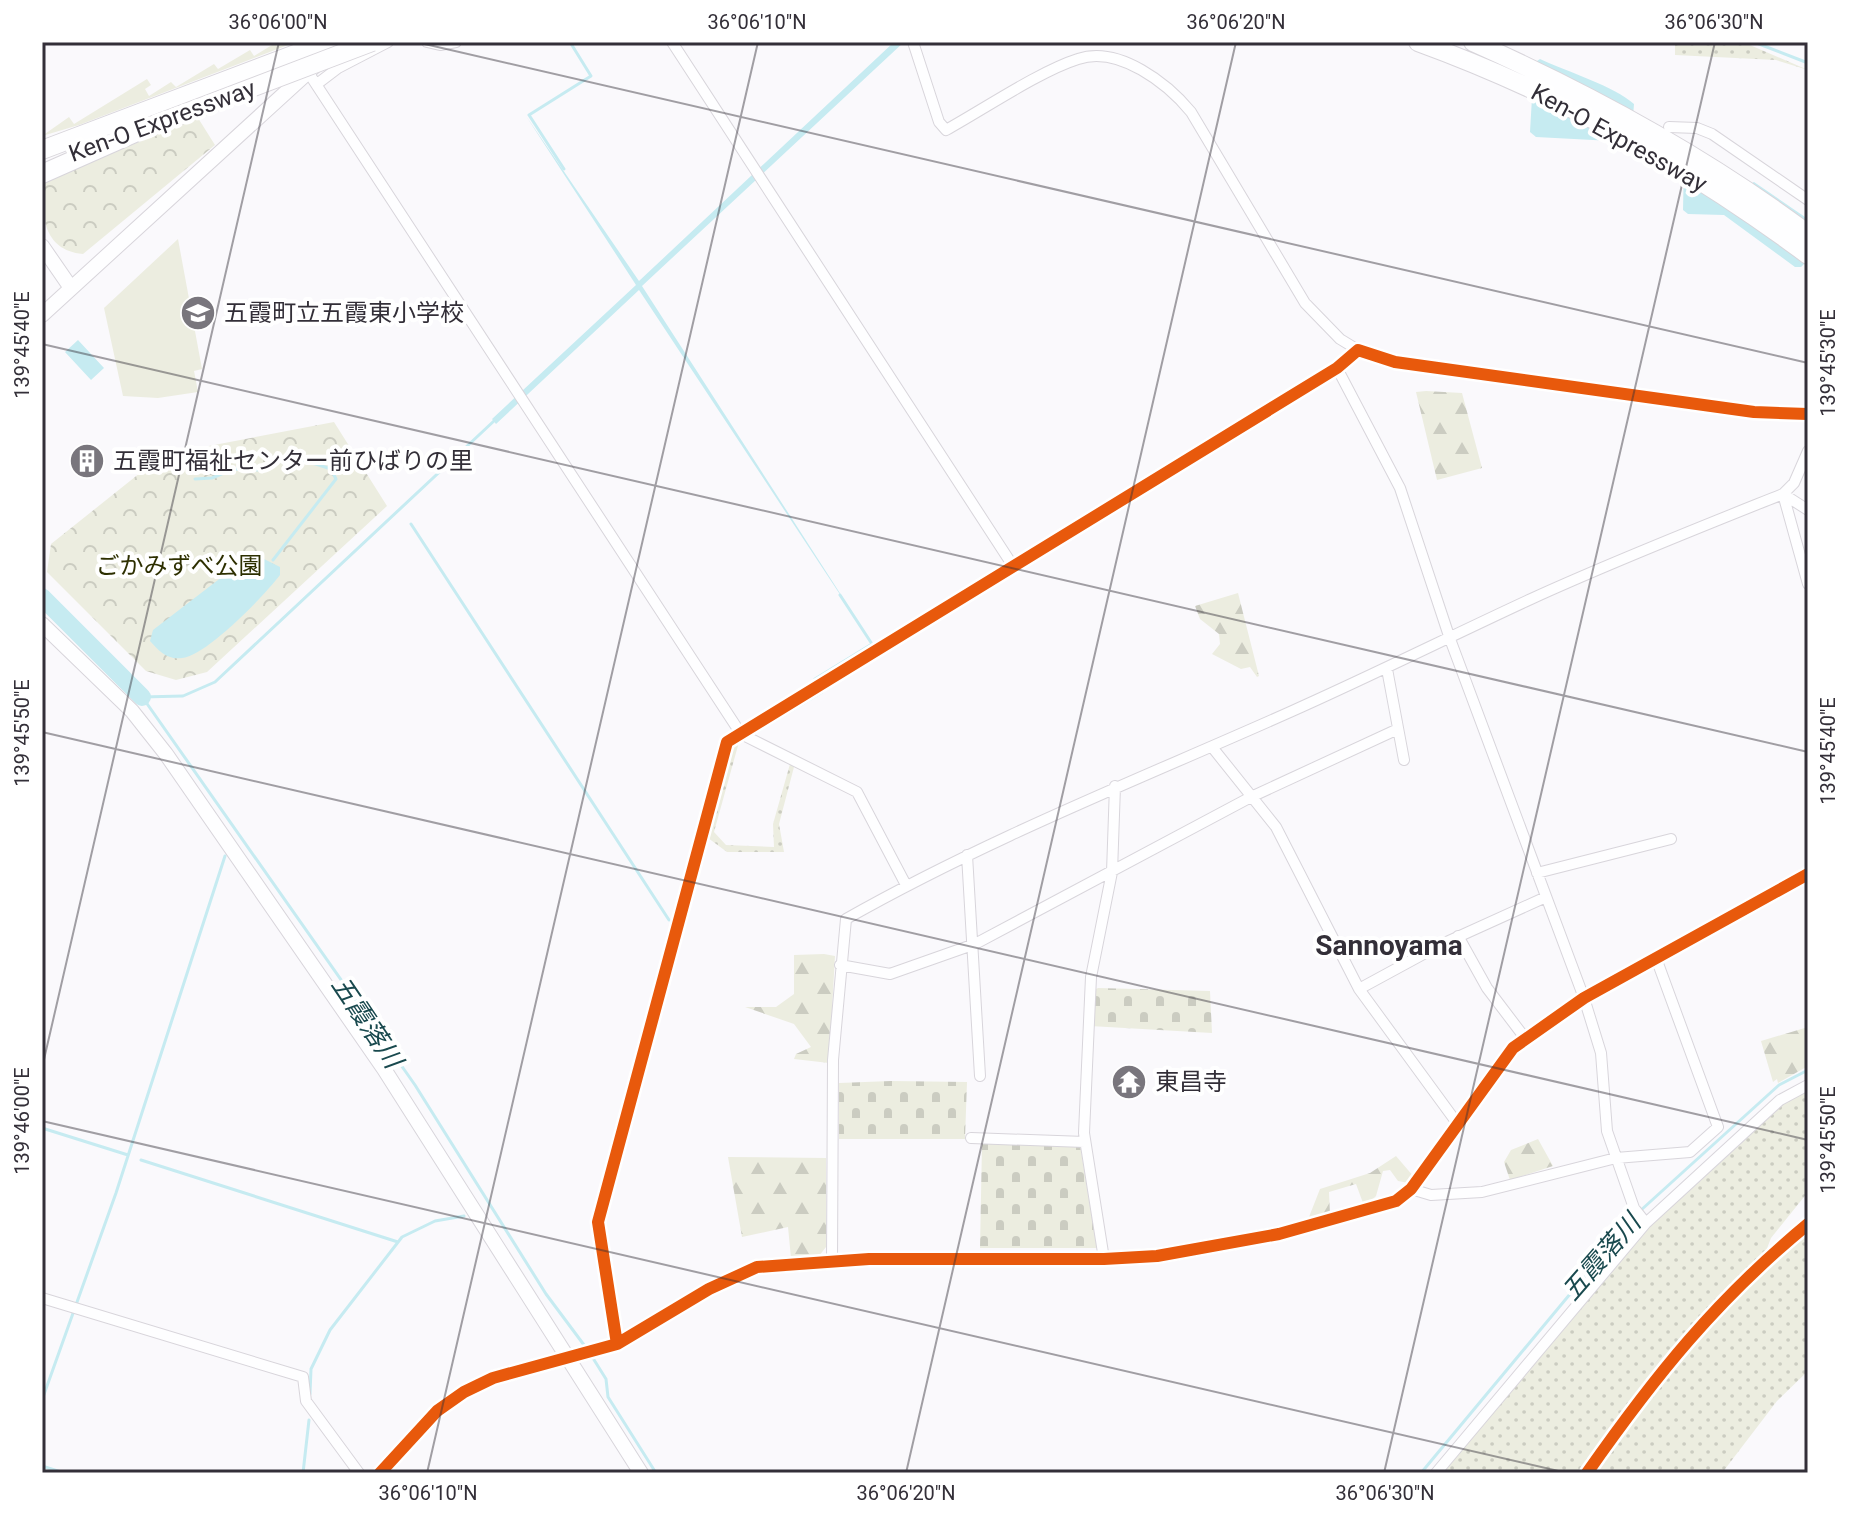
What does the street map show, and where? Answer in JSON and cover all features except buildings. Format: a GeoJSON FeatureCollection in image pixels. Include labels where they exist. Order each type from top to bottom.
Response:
{"type":"FeatureCollection","features":[{"type":"Feature","properties":{"kind":"highway","name":"Ken-O Expressway"},"geometry":{"type":"LineString","coordinates":[[42,150],[327,42]]}},
{"type":"Feature","properties":{"kind":"highway","name":"Ken-O Expressway"},"geometry":{"type":"LineString","coordinates":[[42,165],[372,42]]}},
{"type":"Feature","properties":{"kind":"highway","name":"Ken-O Expressway"},"geometry":{"type":"LineString","coordinates":[[1418,42],[1537,91],[1615,131],[1694,177],[1808,255]]}},
{"type":"Feature","properties":{"kind":"highway","name":"Ken-O Expressway"},"geometry":{"type":"LineString","coordinates":[[1473,42],[1623,114],[1704,161],[1808,234]]}},
{"type":"Feature","properties":{"kind":"highway"},"geometry":{"type":"LineString","coordinates":[[42,174],[146,128]]}},
{"type":"Feature","properties":{"kind":"street"},"geometry":{"type":"LineString","coordinates":[[42,315],[313,78],[341,42]]}},
{"type":"Feature","properties":{"kind":"street"},"geometry":{"type":"LineString","coordinates":[[313,78],[388,42]]}},
{"type":"Feature","properties":{"kind":"street"},"geometry":{"type":"LineString","coordinates":[[427,42],[456,42]]}},
{"type":"Feature","properties":{"kind":"street"},"geometry":{"type":"LineString","coordinates":[[672,42],[1013,566]]}},
{"type":"Feature","properties":{"kind":"street"},"geometry":{"type":"LineString","coordinates":[[913,42],[939,122],[946,130],[1079,58],[1121,62],[1156,78],[1174,91],[1191,112],[1305,303],[1340,339],[1358,350],[1395,362],[1754,412],[1808,414]]}},
{"type":"Feature","properties":{"kind":"street"},"geometry":{"type":"LineString","coordinates":[[313,78],[741,734],[857,792],[906,885]]}},
{"type":"Feature","properties":{"kind":"street"},"geometry":{"type":"LineString","coordinates":[[1669,127],[1697,128],[1712,134],[1808,200]]}},
{"type":"Feature","properties":{"kind":"street"},"geometry":{"type":"LineString","coordinates":[[42,246],[71,288]]}},
{"type":"Feature","properties":{"kind":"street"},"geometry":{"type":"LineString","coordinates":[[617,1344],[598,1222],[727,742],[1337,368],[1358,350]]}},
{"type":"Feature","properties":{"kind":"street"},"geometry":{"type":"LineString","coordinates":[[1337,368],[1400,488],[1450,639],[1584,998],[1601,1053],[1607,1131],[1634,1208],[1644,1220]]}},
{"type":"Feature","properties":{"kind":"street"},"geometry":{"type":"LineString","coordinates":[[832,1262],[833,1060],[846,919],[906,885],[1115,786],[1212,747],[1387,669],[1637,553],[1783,494],[1794,483],[1808,451]]}},
{"type":"Feature","properties":{"kind":"street"},"geometry":{"type":"LineString","coordinates":[[1783,494],[1808,510]]}},
{"type":"Feature","properties":{"kind":"street"},"geometry":{"type":"LineString","coordinates":[[1783,494],[1808,584]]}},
{"type":"Feature","properties":{"kind":"street"},"geometry":{"type":"LineString","coordinates":[[42,624],[124,703],[166,754],[384,1069],[572,1358],[641,1473]]}},
{"type":"Feature","properties":{"kind":"street"},"geometry":{"type":"LineString","coordinates":[[1387,669],[1404,760]]}},
{"type":"Feature","properties":{"kind":"street"},"geometry":{"type":"LineString","coordinates":[[840,965],[890,974],[975,944],[1251,797],[1398,729]]}},
{"type":"Feature","properties":{"kind":"street"},"geometry":{"type":"LineString","coordinates":[[1212,747],[1276,827],[1359,989],[1457,1123]]}},
{"type":"Feature","properties":{"kind":"street"},"geometry":{"type":"LineString","coordinates":[[1104,1259],[1085,1142],[1091,977],[1112,872],[1115,786]]}},
{"type":"Feature","properties":{"kind":"street"},"geometry":{"type":"LineString","coordinates":[[1537,873],[1671,839]]}},
{"type":"Feature","properties":{"kind":"street"},"geometry":{"type":"LineString","coordinates":[[967,855],[975,944],[980,1076]]}},
{"type":"Feature","properties":{"kind":"street"},"geometry":{"type":"LineString","coordinates":[[380,1473],[419,1428],[464,1392],[493,1378],[617,1344],[709,1289],[757,1267],[832,1262],[1157,1256],[1279,1234],[1396,1201],[1411,1189],[1498,1064],[1525,1038],[1584,998],[1808,874]]}},
{"type":"Feature","properties":{"kind":"street"},"geometry":{"type":"LineString","coordinates":[[1359,989],[1458,936],[1546,897]]}},
{"type":"Feature","properties":{"kind":"street"},"geometry":{"type":"LineString","coordinates":[[1458,936],[1487,988],[1525,1038]]}},
{"type":"Feature","properties":{"kind":"street"},"geometry":{"type":"LineString","coordinates":[[1411,1189],[1431,1195],[1482,1192],[1616,1158],[1690,1152],[1718,1127],[1656,958]]}},
{"type":"Feature","properties":{"kind":"street"},"geometry":{"type":"LineString","coordinates":[[1436,1473],[1644,1220],[1780,1100],[1808,1085]]}},
{"type":"Feature","properties":{"kind":"street"},"geometry":{"type":"LineString","coordinates":[[971,1138],[1085,1142]]}},
{"type":"Feature","properties":{"kind":"street"},"geometry":{"type":"LineString","coordinates":[[42,1298],[303,1377],[306,1401],[359,1473]]}},
{"type":"Feature","properties":{"kind":"green space"},"geometry":{"type":"Polygon","coordinates":[[[277,42],[296,42],[79,125],[42,136],[69,117],[74,124],[147,79],[151,85],[145,89],[149,96],[171,82],[176,87],[214,64],[218,69],[250,50],[254,56],[277,42]]]}},
{"type":"Feature","properties":{"kind":"green space"},"geometry":{"type":"Polygon","coordinates":[[[1675,42],[1743,42],[1808,70],[1776,60],[1675,55],[1675,42]]]}},
{"type":"Feature","properties":{"kind":"green space"},"geometry":{"type":"Polygon","coordinates":[[[198,118],[215,145],[83,254],[59,246],[52,238],[44,218],[42,181],[198,118]]]}},
{"type":"Feature","properties":{"kind":"green space"},"geometry":{"type":"Polygon","coordinates":[[[178,239],[202,369],[194,371],[198,392],[158,398],[123,396],[104,308],[178,239]]]}},
{"type":"Feature","properties":{"kind":"green space"},"geometry":{"type":"Polygon","coordinates":[[[1416,392],[1462,393],[1482,468],[1437,480],[1416,392]]]}},
{"type":"Feature","properties":{"kind":"green space","name":"ごかみずべ公園"},"geometry":{"type":"Polygon","coordinates":[[[334,422],[387,506],[207,672],[176,680],[146,671],[47,572],[51,544],[150,465],[151,457],[334,422]]]}},
{"type":"Feature","properties":{"kind":"green space"},"geometry":{"type":"Polygon","coordinates":[[[1238,593],[1257,677],[1250,667],[1241,669],[1212,654],[1220,644],[1219,634],[1200,619],[1195,606],[1238,593]]]}},
{"type":"Feature","properties":{"kind":"green space"},"geometry":{"type":"Polygon","coordinates":[[[739,742],[714,832],[726,845],[774,847],[773,824],[790,764],[794,767],[779,824],[784,852],[727,852],[704,835],[729,746],[739,742]]]}},
{"type":"Feature","properties":{"kind":"green space"},"geometry":{"type":"Polygon","coordinates":[[[794,955],[835,956],[829,1063],[794,1059],[796,1054],[811,1047],[794,1024],[745,1007],[776,1007],[794,994],[794,955]]]}},
{"type":"Feature","properties":{"kind":"green space"},"geometry":{"type":"Polygon","coordinates":[[[1094,990],[1210,991],[1212,1033],[1090,1026],[1094,990]]]}},
{"type":"Feature","properties":{"kind":"green space"},"geometry":{"type":"Polygon","coordinates":[[[1808,1027],[1808,1066],[1778,1083],[1777,1079],[1773,1082],[1761,1041],[1808,1027]]]}},
{"type":"Feature","properties":{"kind":"green space"},"geometry":{"type":"Polygon","coordinates":[[[967,1082],[965,1139],[839,1139],[839,1083],[967,1082]]]}},
{"type":"Feature","properties":{"kind":"green space"},"geometry":{"type":"Polygon","coordinates":[[[1808,1091],[1808,1192],[1771,1238],[1766,1251],[1671,1349],[1579,1473],[1441,1473],[1644,1230],[1781,1105],[1808,1091]]]}},
{"type":"Feature","properties":{"kind":"green space"},"geometry":{"type":"Polygon","coordinates":[[[1538,1139],[1553,1166],[1510,1180],[1504,1162],[1511,1150],[1538,1139]]]}},
{"type":"Feature","properties":{"kind":"green space"},"geometry":{"type":"Polygon","coordinates":[[[982,1144],[1080,1145],[1097,1248],[980,1248],[982,1144]]]}},
{"type":"Feature","properties":{"kind":"green space"},"geometry":{"type":"Polygon","coordinates":[[[1396,1156],[1414,1177],[1409,1183],[1398,1181],[1390,1170],[1383,1171],[1376,1196],[1368,1204],[1363,1203],[1356,1184],[1329,1192],[1330,1214],[1307,1222],[1320,1189],[1370,1173],[1396,1156]]]}},
{"type":"Feature","properties":{"kind":"green space"},"geometry":{"type":"Polygon","coordinates":[[[728,1157],[826,1158],[826,1247],[819,1256],[791,1258],[788,1227],[742,1237],[728,1157]]]}},
{"type":"Feature","properties":{"kind":"green space"},"geometry":{"type":"Polygon","coordinates":[[[1808,1231],[1808,1371],[1777,1401],[1722,1473],[1595,1473],[1693,1344],[1746,1287],[1808,1231]]]}},
{"type":"Feature","properties":{"kind":"water"},"geometry":{"type":"Polygon","coordinates":[[[894,42],[904,42],[642,286],[874,646],[639,290],[496,424],[492,419],[636,285],[526,116],[639,281],[894,42]]]}},
{"type":"Feature","properties":{"kind":"water"},"geometry":{"type":"Polygon","coordinates":[[[1540,59],[1603,85],[1634,104],[1631,142],[1536,137],[1530,132],[1534,63],[1540,59]]]}},
{"type":"Feature","properties":{"kind":"water"},"geometry":{"type":"Polygon","coordinates":[[[1689,157],[1712,157],[1727,176],[1748,185],[1754,182],[1805,217],[1808,260],[1801,267],[1795,267],[1724,215],[1688,214],[1683,210],[1684,161],[1689,157]]]}},
{"type":"Feature","properties":{"kind":"water"},"geometry":{"type":"Polygon","coordinates":[[[78,340],[104,368],[91,380],[65,352],[78,340]]]}},
{"type":"Feature","properties":{"kind":"water"},"geometry":{"type":"Polygon","coordinates":[[[260,557],[280,567],[280,575],[248,610],[205,647],[192,655],[177,658],[160,651],[150,641],[153,630],[244,560],[260,557]]]}},
{"type":"Feature","properties":{"kind":"waterway"},"geometry":{"type":"LineString","coordinates":[[564,169],[529,115],[591,76],[570,42]]}},
{"type":"Feature","properties":{"kind":"waterway"},"geometry":{"type":"LineString","coordinates":[[1754,42],[1808,63]]}},
{"type":"Feature","properties":{"kind":"waterway"},"geometry":{"type":"LineString","coordinates":[[142,697],[183,696],[215,682],[495,420]]}},
{"type":"Feature","properties":{"kind":"waterway"},"geometry":{"type":"LineString","coordinates":[[195,479],[212,478],[233,469],[259,470],[291,456],[331,469],[336,479],[273,560]]}},
{"type":"Feature","properties":{"kind":"waterway"},"geometry":{"type":"LineString","coordinates":[[411,524],[669,920]]}},
{"type":"Feature","properties":{"kind":"waterway"},"geometry":{"type":"LineString","coordinates":[[815,679],[872,644],[840,595]]}},
{"type":"Feature","properties":{"kind":"waterway","name":"五霞落川"},"geometry":{"type":"LineString","coordinates":[[42,597],[142,697]]}},
{"type":"Feature","properties":{"kind":"waterway"},"geometry":{"type":"LineString","coordinates":[[756,732],[822,692]]}},
{"type":"Feature","properties":{"kind":"waterway","name":"五霞落川"},"geometry":{"type":"LineString","coordinates":[[143,698],[415,1085],[546,1294],[587,1349]]}},
{"type":"Feature","properties":{"kind":"waterway"},"geometry":{"type":"LineString","coordinates":[[709,834],[732,747],[736,744]]}},
{"type":"Feature","properties":{"kind":"waterway"},"geometry":{"type":"LineString","coordinates":[[42,1400],[116,1193],[225,856]]}},
{"type":"Feature","properties":{"kind":"waterway","name":"五霞落川"},"geometry":{"type":"LineString","coordinates":[[1640,1211],[1779,1085],[1808,1070]]}},
{"type":"Feature","properties":{"kind":"waterway"},"geometry":{"type":"LineString","coordinates":[[42,1128],[128,1155]]}},
{"type":"Feature","properties":{"kind":"waterway"},"geometry":{"type":"LineString","coordinates":[[141,1160],[398,1242]]}},
{"type":"Feature","properties":{"kind":"waterway"},"geometry":{"type":"LineString","coordinates":[[310,1394],[311,1369],[330,1330],[402,1237],[435,1221],[464,1216]]}},
{"type":"Feature","properties":{"kind":"waterway","name":"五霞落川"},"geometry":{"type":"LineString","coordinates":[[1421,1473],[1635,1216]]}},
{"type":"Feature","properties":{"kind":"waterway","name":"五霞落川"},"geometry":{"type":"LineString","coordinates":[[591,1355],[606,1379],[608,1397],[656,1473]]}},
{"type":"Feature","properties":{"kind":"waterway"},"geometry":{"type":"LineString","coordinates":[[303,1473],[309,1420]]}},
{"type":"Feature","properties":{"kind":"waterway"},"geometry":{"type":"LineString","coordinates":[[42,1466],[64,1473]]}},
{"type":"Feature","properties":{"kind":"cycle path"},"geometry":{"type":"LineString","coordinates":[[617,1344],[598,1222],[727,742],[1337,368],[1358,350],[1395,362],[1754,412],[1808,414]]}},
{"type":"Feature","properties":{"kind":"cycle path"},"geometry":{"type":"LineString","coordinates":[[380,1473],[437,1411],[464,1392],[493,1378],[617,1344],[709,1289],[757,1267],[869,1259],[1104,1259],[1157,1256],[1279,1234],[1396,1201],[1411,1189],[1513,1048],[1584,998],[1808,874]]}},
{"type":"Feature","properties":{"kind":"cycle path"},"geometry":{"type":"LineString","coordinates":[[1587,1473],[1688,1341],[1744,1281],[1808,1224]]}},
{"type":"Feature","properties":{"kind":"place","name":"五霞町立五霞東小学校"},"geometry":{"type":"Point","coordinates":[198,313]}},
{"type":"Feature","properties":{"kind":"place","name":"五霞町福祉センター前ひばりの里"},"geometry":{"type":"Point","coordinates":[87,461]}},
{"type":"Feature","properties":{"kind":"place","name":"東昌寺"},"geometry":{"type":"Point","coordinates":[1129,1082]}},
{"type":"Feature","properties":{"kind":"district","name":"Sannoyama"},"geometry":{"type":"Point","coordinates":[1389,945]}}]}
